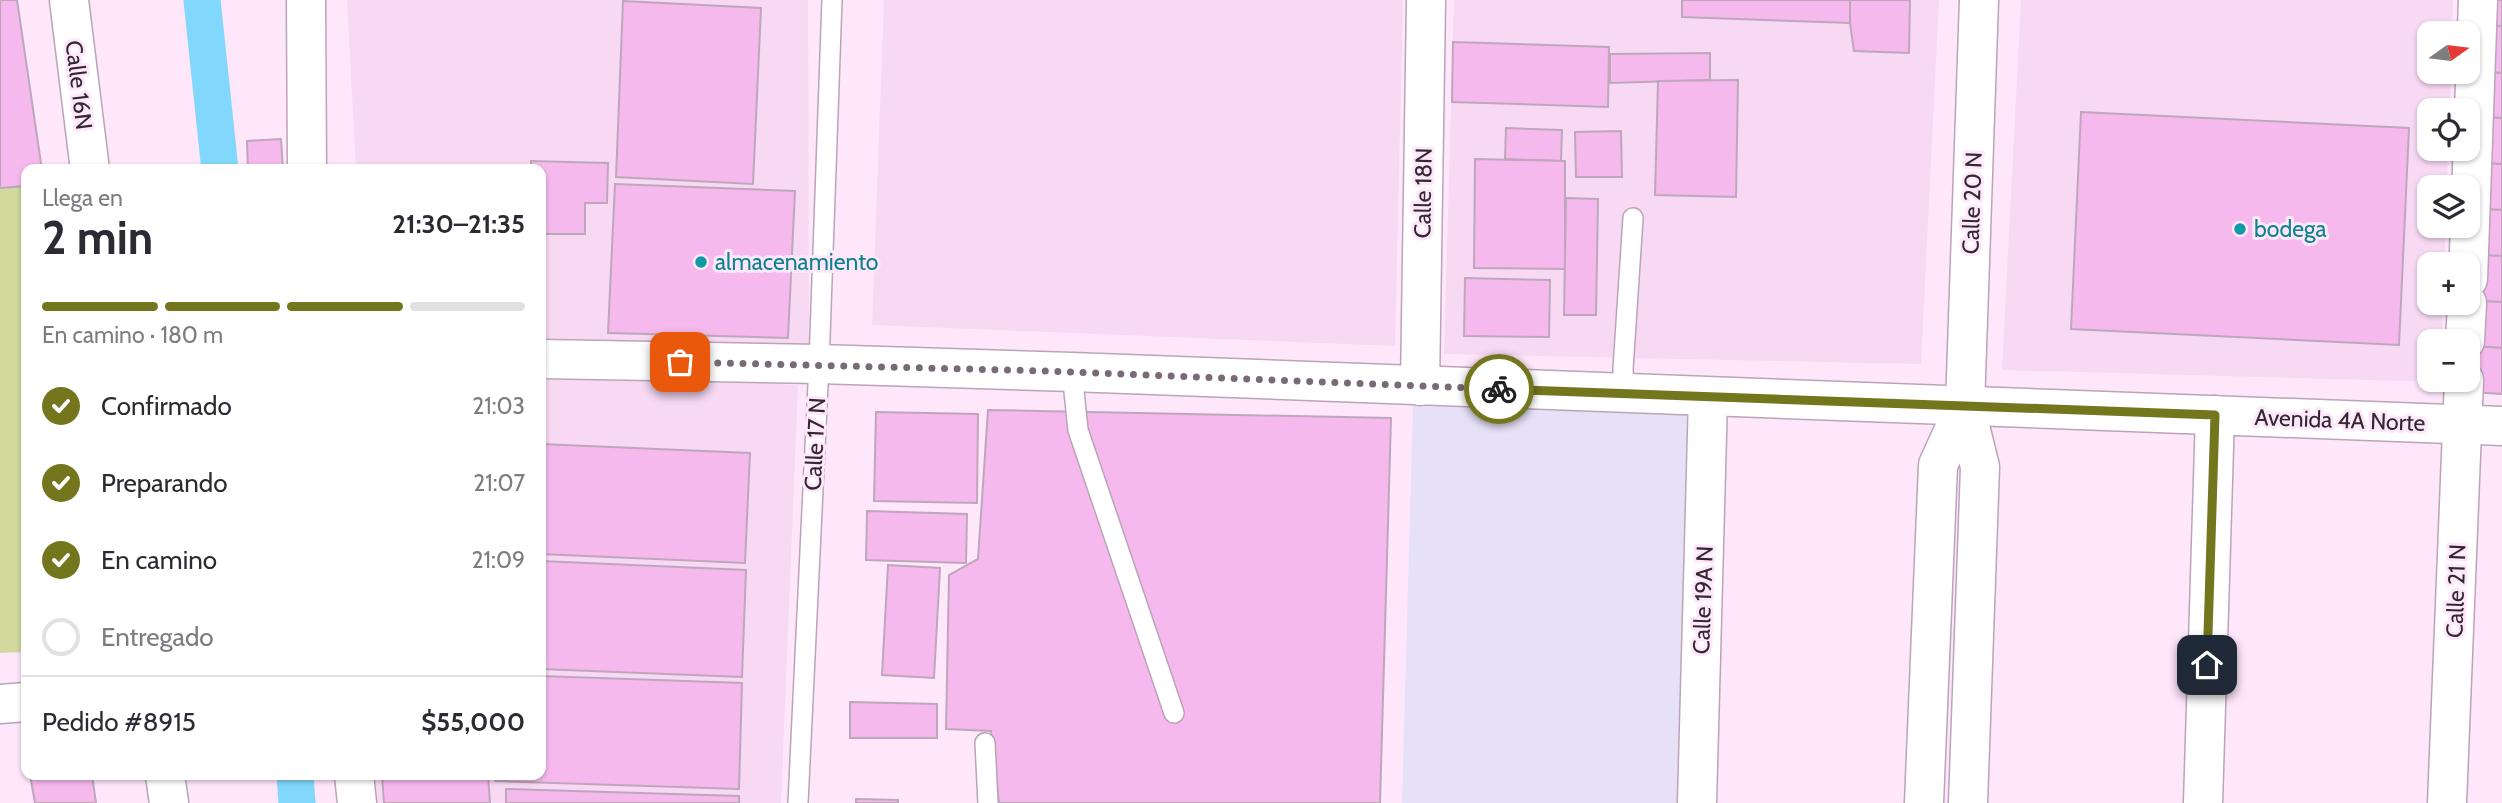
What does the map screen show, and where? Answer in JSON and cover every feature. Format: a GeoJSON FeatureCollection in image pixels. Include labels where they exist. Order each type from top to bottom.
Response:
{"type":"FeatureCollection","features":[{"type":"Feature","properties":{"kind":"street","name":"Calle 16N"},"geometry":{"type":"LineString","coordinates":[[69,0],[89,164]]}},
{"type":"Feature","properties":{"kind":"street"},"geometry":{"type":"LineString","coordinates":[[306,0],[307,164]]}},
{"type":"Feature","properties":{"kind":"street","name":"Calle 18N"},"geometry":{"type":"LineString","coordinates":[[1420,386],[1426,0]]}},
{"type":"Feature","properties":{"kind":"street","name":"Calle 20 N"},"geometry":{"type":"LineString","coordinates":[[1968,803],[1980,467],[1965,406],[1979,0]]}},
{"type":"Feature","properties":{"kind":"street"},"geometry":{"type":"LineString","coordinates":[[2469,252],[2478,0]]}},
{"type":"Feature","properties":{"kind":"street","name":"Avenida 4A Norte"},"geometry":{"type":"LineString","coordinates":[[546,359],[1072,372],[2502,426]]}},
{"type":"Feature","properties":{"kind":"street","name":"Calle 21 N"},"geometry":{"type":"LineString","coordinates":[[2447,803],[2463,392]]}},
{"type":"Feature","properties":{"kind":"street","name":"Calle 19A N"},"geometry":{"type":"LineString","coordinates":[[1697,803],[1708,397]]}},
{"type":"Feature","properties":{"kind":"street","name":"Calle 20 N"},"geometry":{"type":"LineString","coordinates":[[1924,803],[1938,465],[1965,406]]}},
{"type":"Feature","properties":{"kind":"street"},"geometry":{"type":"LineString","coordinates":[[2203,803],[2215,415]]}},
{"type":"Feature","properties":{"kind":"street"},"geometry":{"type":"LineString","coordinates":[[0,704],[21,702]]}},
{"type":"Feature","properties":{"kind":"street"},"geometry":{"type":"LineString","coordinates":[[166,780],[169,803]]}},
{"type":"Feature","properties":{"kind":"street"},"geometry":{"type":"LineString","coordinates":[[355,780],[357,803]]}},
{"type":"Feature","properties":{"kind":"lane","name":"Calle 17 N"},"geometry":{"type":"LineString","coordinates":[[799,803],[832,0]]}},
{"type":"Feature","properties":{"kind":"lane"},"geometry":{"type":"LineString","coordinates":[[1624,394],[1623,369],[1633,218]]}},
{"type":"Feature","properties":{"kind":"lane"},"geometry":{"type":"LineString","coordinates":[[1072,372],[1078,430],[1174,713]]}},
{"type":"Feature","properties":{"kind":"lane"},"geometry":{"type":"LineString","coordinates":[[985,743],[988,803]]}},
{"type":"Feature","properties":{"kind":"shaded area"},"geometry":{"type":"Polygon","coordinates":[[[347,0],[808,0],[809,354],[546,342],[546,164],[356,164],[347,0]]]}},
{"type":"Feature","properties":{"kind":"shaded area"},"geometry":{"type":"Polygon","coordinates":[[[884,0],[1403,0],[1395,346],[872,325],[884,0]]]}},
{"type":"Feature","properties":{"kind":"shaded area"},"geometry":{"type":"Polygon","coordinates":[[[1454,0],[1939,0],[1921,364],[1444,354],[1454,0]]]}},
{"type":"Feature","properties":{"kind":"shaded area"},"geometry":{"type":"Polygon","coordinates":[[[2021,0],[2453,0],[2452,21],[2417,21],[2417,84],[2451,84],[2450,98],[2417,98],[2417,161],[2448,161],[2447,175],[2417,175],[2417,238],[2445,238],[2445,252],[2417,252],[2417,315],[2443,315],[2442,329],[2417,329],[2417,381],[2002,370],[2021,0]]]}},
{"type":"Feature","properties":{"kind":"shaded area"},"geometry":{"type":"Polygon","coordinates":[[[546,372],[798,385],[781,803],[371,803],[369,780],[546,780],[546,372]]]}},
{"type":"Feature","properties":{"kind":"shaded area"},"geometry":{"type":"Polygon","coordinates":[[[1413,406],[1704,415],[1694,803],[1402,803],[1413,406]]]}},
{"type":"Feature","properties":{"kind":"green space"},"geometry":{"type":"Polygon","coordinates":[[[0,0],[17,0],[41,164],[21,164],[21,652],[0,653],[0,0]]]}},
{"type":"Feature","properties":{"kind":"building"},"geometry":{"type":"Polygon","coordinates":[[[0,0],[17,0],[41,164],[21,164],[21,186],[0,188],[0,0]]]}},
{"type":"Feature","properties":{"kind":"building"},"geometry":{"type":"Polygon","coordinates":[[[1682,0],[1850,0],[1850,23],[1682,17],[1682,0]]]}},
{"type":"Feature","properties":{"kind":"building"},"geometry":{"type":"Polygon","coordinates":[[[1850,0],[1910,0],[1909,53],[1854,51],[1850,0]]]}},
{"type":"Feature","properties":{"kind":"building"},"geometry":{"type":"Polygon","coordinates":[[[2487,0],[2502,0],[2502,26],[2485,26],[2487,0]]]}},
{"type":"Feature","properties":{"kind":"building"},"geometry":{"type":"Polygon","coordinates":[[[623,1],[761,8],[753,184],[616,177],[623,1]]]}},
{"type":"Feature","properties":{"kind":"building"},"geometry":{"type":"Polygon","coordinates":[[[2485,26],[2502,26],[2502,73],[2483,72],[2485,26]]]}},
{"type":"Feature","properties":{"kind":"building"},"geometry":{"type":"Polygon","coordinates":[[[1453,42],[1609,47],[1608,107],[1452,102],[1453,42]]]}},
{"type":"Feature","properties":{"kind":"building"},"geometry":{"type":"Polygon","coordinates":[[[1710,53],[1710,80],[1610,83],[1610,54],[1710,53]]]}},
{"type":"Feature","properties":{"kind":"building"},"geometry":{"type":"Polygon","coordinates":[[[2483,72],[2502,73],[2502,118],[2481,117],[2483,72]]]}},
{"type":"Feature","properties":{"kind":"building"},"geometry":{"type":"Polygon","coordinates":[[[1738,80],[1736,197],[1655,195],[1658,81],[1738,80]]]}},
{"type":"Feature","properties":{"kind":"building","name":"bodega"},"geometry":{"type":"Polygon","coordinates":[[[2081,112],[2409,128],[2399,345],[2071,329],[2081,112]]]}},
{"type":"Feature","properties":{"kind":"building"},"geometry":{"type":"Polygon","coordinates":[[[2481,117],[2502,118],[2502,164],[2480,163],[2481,117]]]}},
{"type":"Feature","properties":{"kind":"building"},"geometry":{"type":"Polygon","coordinates":[[[1506,128],[1562,130],[1561,161],[1505,159],[1506,128]]]}},
{"type":"Feature","properties":{"kind":"building"},"geometry":{"type":"Polygon","coordinates":[[[1621,131],[1622,177],[1576,177],[1575,132],[1621,131]]]}},
{"type":"Feature","properties":{"kind":"building"},"geometry":{"type":"Polygon","coordinates":[[[281,139],[283,164],[248,164],[247,141],[281,139]]]}},
{"type":"Feature","properties":{"kind":"building"},"geometry":{"type":"Polygon","coordinates":[[[1475,159],[1565,161],[1565,269],[1474,268],[1475,159]]]}},
{"type":"Feature","properties":{"kind":"building"},"geometry":{"type":"Polygon","coordinates":[[[531,161],[608,163],[607,203],[585,203],[585,234],[546,234],[546,164],[531,164],[531,161]]]}},
{"type":"Feature","properties":{"kind":"building"},"geometry":{"type":"Polygon","coordinates":[[[2480,163],[2502,164],[2502,210],[2480,209],[2480,163]]]}},
{"type":"Feature","properties":{"kind":"building","name":"almacenamiento"},"geometry":{"type":"Polygon","coordinates":[[[615,184],[795,191],[788,338],[608,333],[615,184]]]}},
{"type":"Feature","properties":{"kind":"building"},"geometry":{"type":"Polygon","coordinates":[[[1566,198],[1598,199],[1596,315],[1564,315],[1566,198]]]}},
{"type":"Feature","properties":{"kind":"building"},"geometry":{"type":"Polygon","coordinates":[[[2480,209],[2502,210],[2502,256],[2480,255],[2480,252],[2476,252],[2477,238],[2480,238],[2480,209]]]}},
{"type":"Feature","properties":{"kind":"building"},"geometry":{"type":"Polygon","coordinates":[[[2480,255],[2502,256],[2502,302],[2480,301],[2480,255]]]}},
{"type":"Feature","properties":{"kind":"building"},"geometry":{"type":"Polygon","coordinates":[[[1465,278],[1550,280],[1549,337],[1464,336],[1465,278]]]}},
{"type":"Feature","properties":{"kind":"building"},"geometry":{"type":"Polygon","coordinates":[[[2480,301],[2502,302],[2502,348],[2480,347],[2480,329],[2473,329],[2473,315],[2480,315],[2480,301]]]}},
{"type":"Feature","properties":{"kind":"building"},"geometry":{"type":"Polygon","coordinates":[[[2480,347],[2502,348],[2502,394],[2470,392],[2480,392],[2480,347]]]}},
{"type":"Feature","properties":{"kind":"building"},"geometry":{"type":"Polygon","coordinates":[[[988,410],[1391,418],[1380,803],[999,803],[991,731],[946,729],[949,575],[978,559],[988,410]]]}},
{"type":"Feature","properties":{"kind":"building"},"geometry":{"type":"Polygon","coordinates":[[[876,412],[978,414],[977,503],[874,501],[876,412]]]}},
{"type":"Feature","properties":{"kind":"building"},"geometry":{"type":"Polygon","coordinates":[[[546,444],[750,453],[745,563],[546,554],[546,444]]]}},
{"type":"Feature","properties":{"kind":"building"},"geometry":{"type":"Polygon","coordinates":[[[867,511],[967,514],[966,563],[866,560],[867,511]]]}},
{"type":"Feature","properties":{"kind":"building"},"geometry":{"type":"Polygon","coordinates":[[[546,561],[746,570],[742,677],[546,669],[546,561]]]}},
{"type":"Feature","properties":{"kind":"building"},"geometry":{"type":"Polygon","coordinates":[[[888,565],[940,568],[934,678],[882,675],[888,565]]]}},
{"type":"Feature","properties":{"kind":"building"},"geometry":{"type":"Polygon","coordinates":[[[546,676],[742,683],[739,789],[495,781],[546,780],[546,676]]]}},
{"type":"Feature","properties":{"kind":"building"},"geometry":{"type":"Polygon","coordinates":[[[850,702],[937,704],[937,738],[850,738],[850,702]]]}},
{"type":"Feature","properties":{"kind":"building"},"geometry":{"type":"Polygon","coordinates":[[[31,780],[93,780],[96,803],[35,803],[31,780]]]}},
{"type":"Feature","properties":{"kind":"building"},"geometry":{"type":"Polygon","coordinates":[[[382,780],[488,780],[490,803],[384,803],[382,780]]]}},
{"type":"Feature","properties":{"kind":"building"},"geometry":{"type":"Polygon","coordinates":[[[506,789],[739,796],[739,803],[506,803],[506,789]]]}},
{"type":"Feature","properties":{"kind":"building"},"geometry":{"type":"Polygon","coordinates":[[[856,799],[898,800],[898,803],[856,803],[856,799]]]}},
{"type":"Feature","properties":{"kind":"waterway"},"geometry":{"type":"LineString","coordinates":[[202,0],[219,164]]}},
{"type":"Feature","properties":{"kind":"waterway"},"geometry":{"type":"LineString","coordinates":[[295,780],[297,803]]}},
{"type":"Feature","properties":{"kind":"way so far"},"geometry":{"type":"LineString","coordinates":[[680,362],[1047,371],[1499,389]]}},
{"type":"Feature","properties":{"kind":"place","name":"bodega"},"geometry":{"type":"Point","coordinates":[2240,229]}},
{"type":"Feature","properties":{"kind":"place","name":"almacenamiento"},"geometry":{"type":"Point","coordinates":[701,262]}},
{"type":"Feature","properties":{"kind":"route"},"geometry":{"type":"LineString","coordinates":[[1499,389],[2215,415],[2207,665]]}}]}
